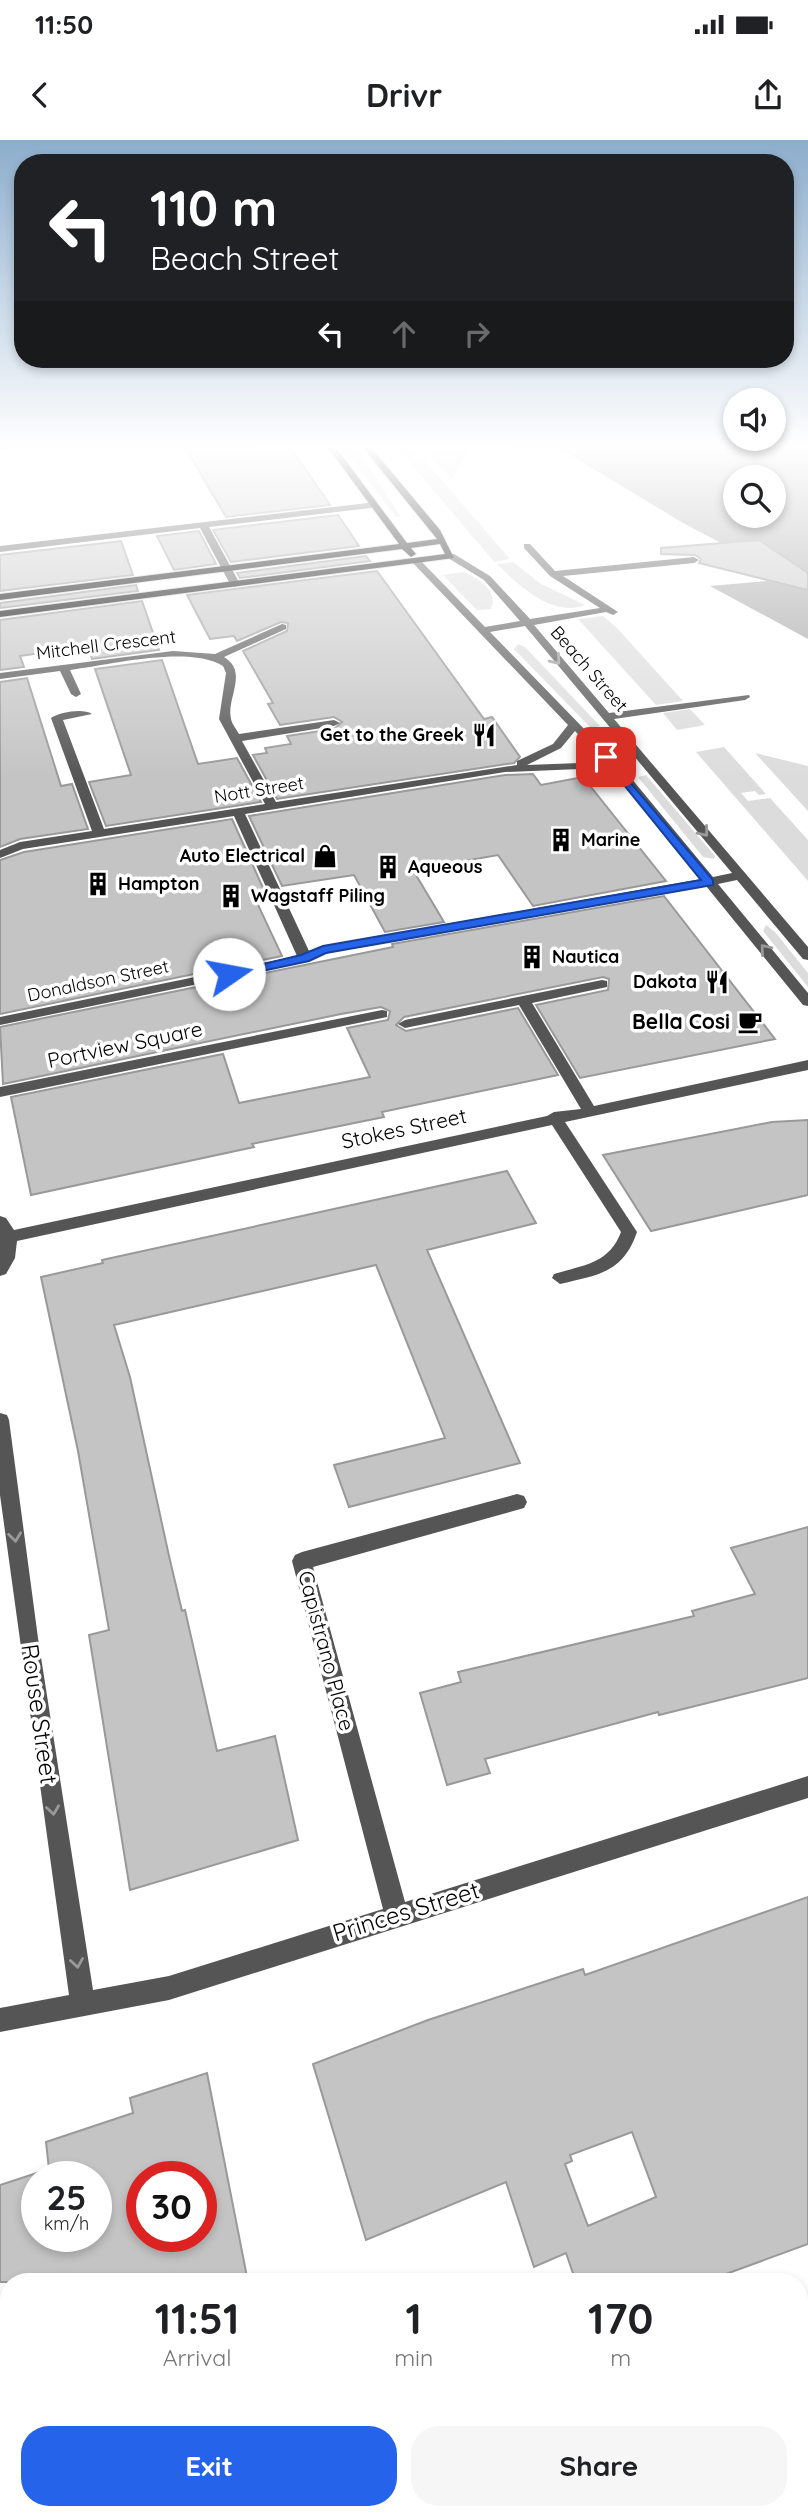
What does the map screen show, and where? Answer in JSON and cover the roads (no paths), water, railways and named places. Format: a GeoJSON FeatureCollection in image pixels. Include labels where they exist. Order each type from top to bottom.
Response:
{"type":"FeatureCollection","features":[{"type":"Feature","properties":{"kind":"main road"},"geometry":{"type":"LineString","coordinates":[[0,597],[324,556]]}},
{"type":"Feature","properties":{"kind":"main road","name":"Beach Street"},"geometry":{"type":"LineString","coordinates":[[412,556],[416,562]]}},
{"type":"Feature","properties":{"kind":"main road"},"geometry":{"type":"LineString","coordinates":[[0,614],[452,556]]}},
{"type":"Feature","properties":{"kind":"street"},"geometry":{"type":"LineString","coordinates":[[220,556],[236,584]]}},
{"type":"Feature","properties":{"kind":"street","name":"Beach Street"},"geometry":{"type":"LineString","coordinates":[[452,556],[487,578],[606,718],[607,738],[622,774],[808,1002]]}},
{"type":"Feature","properties":{"kind":"street"},"geometry":{"type":"LineString","coordinates":[[536,556],[553,574],[613,611]]}},
{"type":"Feature","properties":{"kind":"street"},"geometry":{"type":"LineString","coordinates":[[553,574],[694,560]]}},
{"type":"Feature","properties":{"kind":"street","name":"Beach Street"},"geometry":{"type":"LineString","coordinates":[[416,562],[573,725],[607,738],[740,876],[808,956]]}},
{"type":"Feature","properties":{"kind":"street"},"geometry":{"type":"LineString","coordinates":[[483,630],[601,611]]}},
{"type":"Feature","properties":{"kind":"street","name":"Mitchell Crescent"},"geometry":{"type":"LineString","coordinates":[[0,676],[173,654],[216,656],[282,627]]}},
{"type":"Feature","properties":{"kind":"street"},"geometry":{"type":"LineString","coordinates":[[216,656],[231,668],[225,715],[272,806]]}},
{"type":"Feature","properties":{"kind":"street"},"geometry":{"type":"LineString","coordinates":[[64,668],[76,694]]}},
{"type":"Feature","properties":{"kind":"street"},"geometry":{"type":"LineString","coordinates":[[606,718],[745,697]]}},
{"type":"Feature","properties":{"kind":"street"},"geometry":{"type":"LineString","coordinates":[[87,714],[57,718],[99,833]]}},
{"type":"Feature","properties":{"kind":"street"},"geometry":{"type":"LineString","coordinates":[[237,738],[334,723]]}},
{"type":"Feature","properties":{"kind":"street","name":"Nott Street"},"geometry":{"type":"LineString","coordinates":[[505,769],[553,750],[573,725]]}},
{"type":"Feature","properties":{"kind":"street","name":"Nott Street"},"geometry":{"type":"LineString","coordinates":[[0,854],[20,846],[505,769],[572,766],[622,774]]}},
{"type":"Feature","properties":{"kind":"street"},"geometry":{"type":"LineString","coordinates":[[238,812],[305,958]]}},
{"type":"Feature","properties":{"kind":"street","name":"Nott Street"},"geometry":{"type":"LineString","coordinates":[[0,843],[20,846]]}},
{"type":"Feature","properties":{"kind":"street","name":"Donaldson Street"},"geometry":{"type":"LineString","coordinates":[[0,1021],[305,958],[323,950],[740,876]]}},
{"type":"Feature","properties":{"kind":"street"},"geometry":{"type":"LineString","coordinates":[[405,1024],[602,984]]}},
{"type":"Feature","properties":{"kind":"street"},"geometry":{"type":"LineString","coordinates":[[523,1000],[589,1110]]}},
{"type":"Feature","properties":{"kind":"street","name":"Portview Square"},"geometry":{"type":"LineString","coordinates":[[0,1092],[383,1014]]}},
{"type":"Feature","properties":{"kind":"street","name":"Stokes Street"},"geometry":{"type":"LineString","coordinates":[[5,1230],[808,1065]]}},
{"type":"Feature","properties":{"kind":"street"},"geometry":{"type":"LineString","coordinates":[[554,1117],[629,1232],[625,1248],[611,1264],[560,1278]]}},
{"type":"Feature","properties":{"kind":"street"},"geometry":{"type":"LineString","coordinates":[[0,1270],[10,1252],[5,1230]]}},
{"type":"Feature","properties":{"kind":"street","name":"Rouse Street"},"geometry":{"type":"LineString","coordinates":[[0,1420],[28,1638],[83,2006]]}},
{"type":"Feature","properties":{"kind":"street","name":"Capistrano Place"},"geometry":{"type":"LineString","coordinates":[[397,1916],[302,1561],[517,1502]]}},
{"type":"Feature","properties":{"kind":"street","name":"Princes Street"},"geometry":{"type":"LineString","coordinates":[[0,2020],[169,1988],[808,1787]]}},
{"type":"Feature","properties":{"kind":"place","name":"Get to the Greek"},"geometry":{"type":"Point","coordinates":[484,735]}},
{"type":"Feature","properties":{"kind":"place","name":"Marine"},"geometry":{"type":"Point","coordinates":[561,840]}},
{"type":"Feature","properties":{"kind":"place","name":"Auto Electrical"},"geometry":{"type":"Point","coordinates":[325,856]}},
{"type":"Feature","properties":{"kind":"place","name":"Aqueous"},"geometry":{"type":"Point","coordinates":[388,867]}},
{"type":"Feature","properties":{"kind":"place","name":"Hampton"},"geometry":{"type":"Point","coordinates":[98,884]}},
{"type":"Feature","properties":{"kind":"place","name":"Wagstaff Piling"},"geometry":{"type":"Point","coordinates":[231,896]}},
{"type":"Feature","properties":{"kind":"place","name":"Nautica"},"geometry":{"type":"Point","coordinates":[532,957]}},
{"type":"Feature","properties":{"kind":"place","name":"Dakota"},"geometry":{"type":"Point","coordinates":[717,982]}},
{"type":"Feature","properties":{"kind":"place","name":"Bella Cosi"},"geometry":{"type":"Point","coordinates":[750,1022]}}]}
